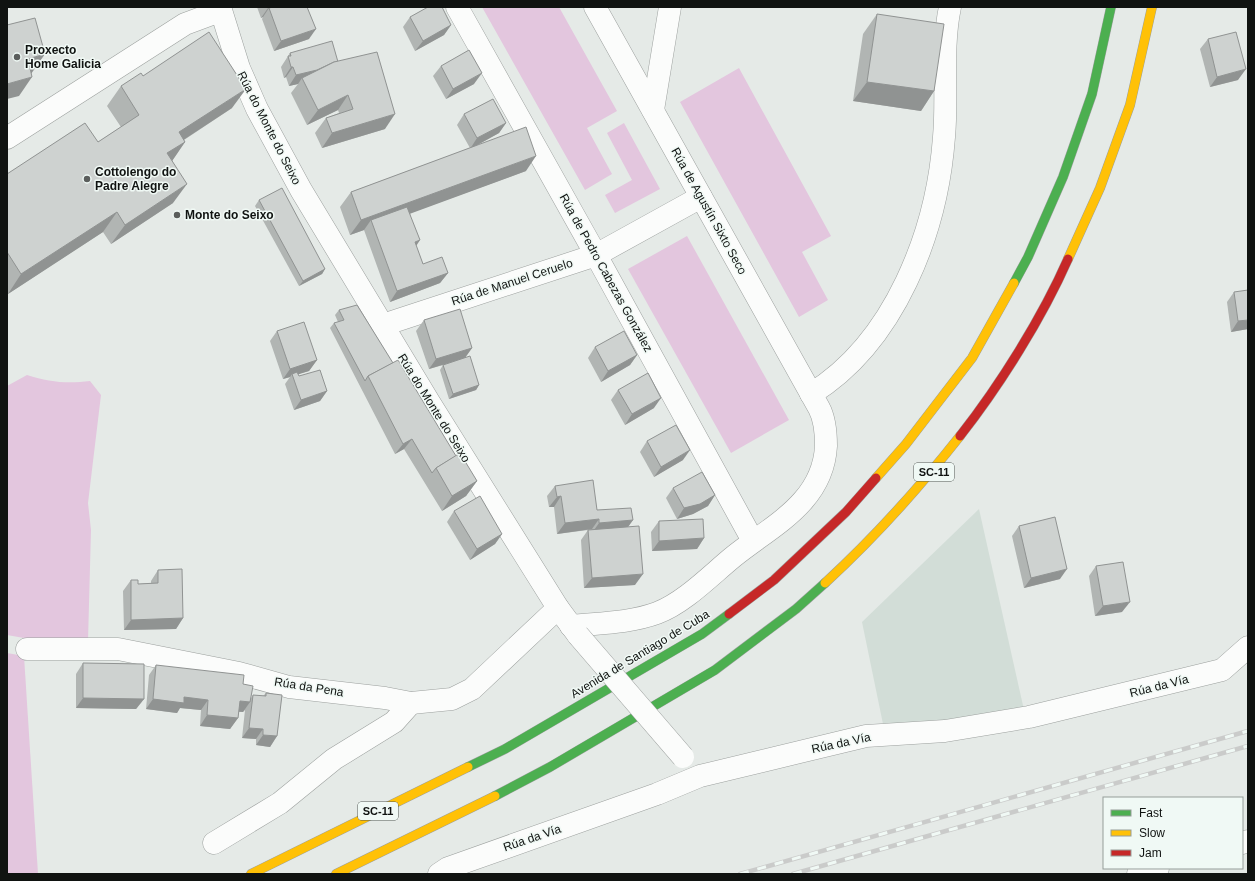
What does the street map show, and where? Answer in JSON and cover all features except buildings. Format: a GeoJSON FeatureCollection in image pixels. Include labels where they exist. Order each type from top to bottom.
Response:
{"type":"FeatureCollection","features":[{"type":"Feature","properties":{"kind":"highway","name":"Avenida de Santiago de Cuba"},"geometry":{"type":"LineString","coordinates":[[251,874],[504,749],[702,634],[774,580],[846,512],[906,444],[972,358],[1028,257],[1063,177],[1092,94],[1111,7]]}},
{"type":"Feature","properties":{"kind":"highway","name":"SC-11"},"geometry":{"type":"LineString","coordinates":[[336,874],[522,783],[724,664],[799,608],[872,540],[934,471],[1000,383],[1061,278],[1098,195],[1131,102],[1152,7]]}},
{"type":"Feature","properties":{"kind":"street","name":"Rúa de Pedro Cabezas González"},"geometry":{"type":"LineString","coordinates":[[457,7],[596,255],[753,541]]}},
{"type":"Feature","properties":{"kind":"street","name":"Rúa de Agustín Sixto Seco"},"geometry":{"type":"LineString","coordinates":[[595,7],[823,415],[826,456],[821,476],[815,486],[786,518],[753,541]]}},
{"type":"Feature","properties":{"kind":"street"},"geometry":{"type":"LineString","coordinates":[[653,110],[670,7]]}},
{"type":"Feature","properties":{"kind":"street"},"geometry":{"type":"LineString","coordinates":[[811,394],[829,383],[856,359],[894,304],[910,275],[923,244],[939,183],[945,135],[945,50],[950,7]]}},
{"type":"Feature","properties":{"kind":"street"},"geometry":{"type":"LineString","coordinates":[[7,138],[185,24],[220,9]]}},
{"type":"Feature","properties":{"kind":"street","name":"Rúa do Monte do Seixo"},"geometry":{"type":"LineString","coordinates":[[220,9],[239,68],[257,109],[301,190],[383,325],[569,623],[700,776]]}},
{"type":"Feature","properties":{"kind":"street","name":"Rúa de Manuel Ceruelo"},"geometry":{"type":"LineString","coordinates":[[383,325],[596,255],[701,197]]}},
{"type":"Feature","properties":{"kind":"street"},"geometry":{"type":"LineString","coordinates":[[569,623],[624,620],[658,613],[684,597],[753,541]]}},
{"type":"Feature","properties":{"kind":"street","name":"Rúa da Pena"},"geometry":{"type":"LineString","coordinates":[[27,649],[118,649],[239,673],[289,686],[385,698],[411,703],[452,699],[472,689],[569,623]]}},
{"type":"Feature","properties":{"kind":"street","name":"Rúa da Vía"},"geometry":{"type":"LineString","coordinates":[[439,874],[448,868],[657,794],[700,776],[866,736],[945,731],[1029,717],[1222,670],[1248,647]]}},
{"type":"Feature","properties":{"kind":"street"},"geometry":{"type":"LineString","coordinates":[[214,843],[280,803],[334,759],[394,722],[411,703]]}},
{"type":"Feature","properties":{"kind":"street"},"geometry":{"type":"LineString","coordinates":[[1138,874],[1155,869]]}},
{"type":"Feature","properties":{"kind":"shaded area"},"geometry":{"type":"Polygon","coordinates":[[[482,7],[559,7],[617,111],[587,128],[612,174],[585,190],[482,7]]]}},
{"type":"Feature","properties":{"kind":"shaded area"},"geometry":{"type":"Polygon","coordinates":[[[739,68],[831,236],[802,252],[828,300],[799,317],[680,102],[739,68]]]}},
{"type":"Feature","properties":{"kind":"shaded area"},"geometry":{"type":"Polygon","coordinates":[[[624,123],[660,189],[615,213],[605,195],[632,180],[607,133],[624,123]]]}},
{"type":"Feature","properties":{"kind":"shaded area"},"geometry":{"type":"Polygon","coordinates":[[[687,236],[789,420],[731,453],[628,269],[687,236]]]}},
{"type":"Feature","properties":{"kind":"shaded area"},"geometry":{"type":"Polygon","coordinates":[[[27,375],[58,382],[90,381],[101,395],[88,503],[91,530],[88,641],[41,641],[7,635],[7,386],[27,375]]]}},
{"type":"Feature","properties":{"kind":"shaded area"},"geometry":{"type":"Polygon","coordinates":[[[979,509],[1024,710],[941,728],[883,724],[862,622],[979,509]]]}},
{"type":"Feature","properties":{"kind":"shaded area"},"geometry":{"type":"Polygon","coordinates":[[[7,653],[24,656],[38,874],[7,874],[7,653]]]}},
{"type":"Feature","properties":{"kind":"railway"},"geometry":{"type":"LineString","coordinates":[[740,874],[1248,731]]}},
{"type":"Feature","properties":{"kind":"railway"},"geometry":{"type":"LineString","coordinates":[[793,874],[1248,746]]}},
{"type":"Feature","properties":{"kind":"traffic: fast"},"geometry":{"type":"LineString","coordinates":[[1014,283],[1028,257],[1063,177],[1092,94],[1111,7]]}},
{"type":"Feature","properties":{"kind":"traffic: fast"},"geometry":{"type":"LineString","coordinates":[[495,796],[550,767],[715,670],[796,609],[825,583]]}},
{"type":"Feature","properties":{"kind":"traffic: fast"},"geometry":{"type":"LineString","coordinates":[[468,767],[505,749],[702,634],[729,614]]}},
{"type":"Feature","properties":{"kind":"traffic: slow"},"geometry":{"type":"LineString","coordinates":[[1068,259],[1100,188],[1130,105],[1152,7]]}},
{"type":"Feature","properties":{"kind":"traffic: slow"},"geometry":{"type":"LineString","coordinates":[[876,478],[906,444],[972,358],[1014,283]]}},
{"type":"Feature","properties":{"kind":"traffic: slow"},"geometry":{"type":"LineString","coordinates":[[825,583],[896,512],[960,436]]}},
{"type":"Feature","properties":{"kind":"traffic: slow"},"geometry":{"type":"LineString","coordinates":[[251,874],[468,767]]}},
{"type":"Feature","properties":{"kind":"traffic: slow"},"geometry":{"type":"LineString","coordinates":[[336,874],[495,796]]}},
{"type":"Feature","properties":{"kind":"traffic: jam"},"geometry":{"type":"LineString","coordinates":[[960,436],[1005,373],[1046,304],[1068,259]]}},
{"type":"Feature","properties":{"kind":"traffic: jam"},"geometry":{"type":"LineString","coordinates":[[729,614],[774,580],[846,512],[876,478]]}},
{"type":"Feature","properties":{"kind":"place","name":"Proxecto Home Galicia"},"geometry":{"type":"Point","coordinates":[17,57]}},
{"type":"Feature","properties":{"kind":"place","name":"Cottolengo do Padre Alegre"},"geometry":{"type":"Point","coordinates":[87,179]}},
{"type":"Feature","properties":{"kind":"place","name":"Monte do Seixo"},"geometry":{"type":"Point","coordinates":[177,215]}}]}
